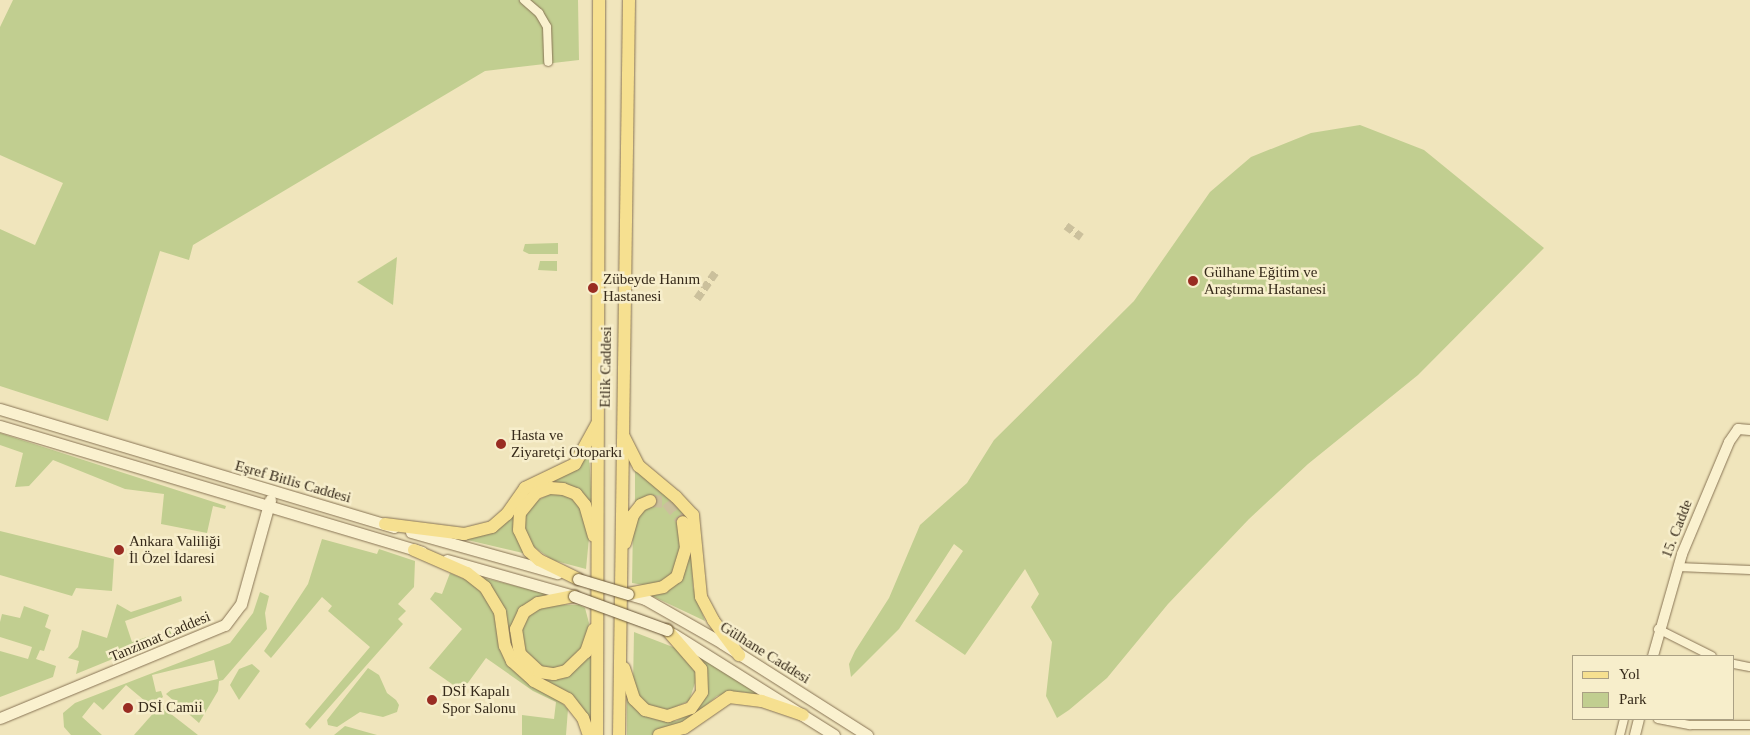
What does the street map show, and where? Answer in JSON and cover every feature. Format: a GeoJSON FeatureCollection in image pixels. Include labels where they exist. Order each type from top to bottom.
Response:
{"type":"FeatureCollection","features":[{"type":"Feature","properties":{"kind":"main road","name":"Etlik Caddesi"},"geometry":{"type":"LineString","coordinates":[[597,735],[600,417],[599,0]]}},
{"type":"Feature","properties":{"kind":"main road","name":"Etlik Caddesi"},"geometry":{"type":"LineString","coordinates":[[619,735],[619,572],[629,0]]}},
{"type":"Feature","properties":{"kind":"main road","name":"Eşref Bitlis Caddesi"},"geometry":{"type":"LineString","coordinates":[[0,409],[272,492],[628,594]]}},
{"type":"Feature","properties":{"kind":"main road"},"geometry":{"type":"LineString","coordinates":[[385,524],[464,534],[492,527],[504,518],[525,488],[575,464],[600,417]]}},
{"type":"Feature","properties":{"kind":"main road","name":"Eşref Bitlis Caddesi"},"geometry":{"type":"LineString","coordinates":[[0,426],[268,507],[574,596],[667,630]]}},
{"type":"Feature","properties":{"kind":"main road"},"geometry":{"type":"LineString","coordinates":[[621,430],[639,466],[676,496],[692,515],[701,597],[713,620],[739,654]]}},
{"type":"Feature","properties":{"kind":"main road"},"geometry":{"type":"LineString","coordinates":[[578,579],[552,566],[526,547],[519,521],[529,499],[550,488],[572,492],[585,505],[598,560]]}},
{"type":"Feature","properties":{"kind":"main road","name":"Tanzimat Caddesi"},"geometry":{"type":"LineString","coordinates":[[0,718],[225,625],[241,604],[272,492]]}},
{"type":"Feature","properties":{"kind":"main road"},"geometry":{"type":"LineString","coordinates":[[619,572],[630,522],[636,510],[650,501]]}},
{"type":"Feature","properties":{"kind":"main road"},"geometry":{"type":"LineString","coordinates":[[628,594],[647,595],[668,585],[680,570],[686,548],[683,522]]}},
{"type":"Feature","properties":{"kind":"main road"},"geometry":{"type":"LineString","coordinates":[[414,550],[467,573],[486,587],[500,612],[506,646],[512,661],[534,681],[568,699],[583,718],[589,735]]}},
{"type":"Feature","properties":{"kind":"main road","name":"Gülhane Caddesi"},"geometry":{"type":"LineString","coordinates":[[647,595],[867,735]]}},
{"type":"Feature","properties":{"kind":"main road"},"geometry":{"type":"LineString","coordinates":[[574,596],[551,600],[530,608],[516,629],[520,654],[539,672],[554,674],[577,664],[586,652],[597,622]]}},
{"type":"Feature","properties":{"kind":"main road"},"geometry":{"type":"LineString","coordinates":[[619,648],[634,699],[645,710],[668,716],[691,708],[702,692],[701,669],[667,630]]}},
{"type":"Feature","properties":{"kind":"main road"},"geometry":{"type":"LineString","coordinates":[[667,630],[834,735]]}},
{"type":"Feature","properties":{"kind":"main road"},"geometry":{"type":"LineString","coordinates":[[659,735],[684,728],[714,705],[736,696],[762,701],[803,715]]}},
{"type":"Feature","properties":{"kind":"street"},"geometry":{"type":"LineString","coordinates":[[524,0],[539,13],[548,27],[548,62]]}},
{"type":"Feature","properties":{"kind":"street","name":"15. Cadde"},"geometry":{"type":"LineString","coordinates":[[1652,655],[1658,629],[1678,567],[1732,434],[1738,429],[1750,430]]}},
{"type":"Feature","properties":{"kind":"street"},"geometry":{"type":"LineString","coordinates":[[1678,567],[1750,570]]}},
{"type":"Feature","properties":{"kind":"street"},"geometry":{"type":"LineString","coordinates":[[1658,629],[1710,655]]}},
{"type":"Feature","properties":{"kind":"street"},"geometry":{"type":"LineString","coordinates":[[1735,664],[1750,667]]}},
{"type":"Feature","properties":{"kind":"street"},"geometry":{"type":"LineString","coordinates":[[1620,735],[1624,720]]}},
{"type":"Feature","properties":{"kind":"street"},"geometry":{"type":"LineString","coordinates":[[1636,735],[1639,720]]}},
{"type":"Feature","properties":{"kind":"street"},"geometry":{"type":"LineString","coordinates":[[1663,720],[1690,725],[1750,725]]}},
{"type":"Feature","properties":{"kind":"green space"},"geometry":{"type":"Polygon","coordinates":[[[13,0],[578,0],[579,60],[485,71],[193,245],[189,260],[160,251],[108,421],[0,386],[0,229],[35,245],[63,183],[0,155],[0,27],[13,0]]]}},
{"type":"Feature","properties":{"kind":"green space"},"geometry":{"type":"Polygon","coordinates":[[[1360,125],[1424,150],[1544,248],[1418,375],[1308,464],[1249,519],[1168,604],[1107,678],[1057,718],[1046,696],[1052,642],[1031,607],[1039,594],[1025,569],[965,655],[915,621],[963,551],[954,544],[899,629],[851,677],[849,664],[855,651],[889,598],[920,525],[967,483],[994,440],[1134,301],[1210,192],[1251,157],[1311,133],[1360,125]]]}},
{"type":"Feature","properties":{"kind":"green space"},"geometry":{"type":"Polygon","coordinates":[[[558,243],[558,254],[529,254],[523,251],[525,244],[558,243]]]}},
{"type":"Feature","properties":{"kind":"green space"},"geometry":{"type":"Polygon","coordinates":[[[397,257],[393,305],[357,282],[397,257]]]}},
{"type":"Feature","properties":{"kind":"green space"},"geometry":{"type":"Polygon","coordinates":[[[540,261],[557,261],[557,271],[538,270],[540,261]]]}},
{"type":"Feature","properties":{"kind":"green space"},"geometry":{"type":"Polygon","coordinates":[[[0,433],[226,506],[225,509],[213,506],[207,533],[161,524],[164,494],[125,489],[53,460],[29,486],[15,487],[23,453],[0,445],[0,433]]]}},
{"type":"Feature","properties":{"kind":"green space"},"geometry":{"type":"Polygon","coordinates":[[[589,452],[592,507],[564,485],[519,506],[527,554],[463,539],[489,533],[521,499],[581,463],[589,452]]]}},
{"type":"Feature","properties":{"kind":"green space"},"geometry":{"type":"Polygon","coordinates":[[[635,470],[684,509],[691,524],[693,587],[705,621],[650,595],[671,587],[684,549],[669,580],[649,586],[632,583],[633,524],[642,499],[635,502],[635,470]]]}},
{"type":"Feature","properties":{"kind":"green space"},"geometry":{"type":"Polygon","coordinates":[[[551,493],[568,495],[579,504],[589,538],[586,569],[552,560],[529,543],[523,522],[530,505],[551,493]]]}},
{"type":"Feature","properties":{"kind":"green space"},"geometry":{"type":"Polygon","coordinates":[[[0,531],[114,559],[112,591],[76,588],[72,596],[0,575],[0,531]]]}},
{"type":"Feature","properties":{"kind":"green space"},"geometry":{"type":"Polygon","coordinates":[[[322,539],[377,554],[379,549],[415,561],[414,587],[398,604],[406,611],[398,619],[403,624],[310,729],[305,724],[370,647],[328,611],[332,606],[322,597],[271,658],[264,651],[308,584],[322,539]]]}},
{"type":"Feature","properties":{"kind":"green space"},"geometry":{"type":"Polygon","coordinates":[[[450,573],[469,581],[485,596],[496,614],[499,641],[568,709],[566,735],[522,735],[522,715],[554,719],[556,702],[533,691],[486,658],[462,691],[429,668],[462,629],[430,599],[435,592],[442,594],[450,573]]]}},
{"type":"Feature","properties":{"kind":"green space"},"geometry":{"type":"Polygon","coordinates":[[[484,578],[552,595],[537,599],[513,640],[546,677],[594,647],[591,724],[575,698],[535,676],[517,659],[484,578]]]}},
{"type":"Feature","properties":{"kind":"green space"},"geometry":{"type":"Polygon","coordinates":[[[260,592],[269,596],[265,613],[267,629],[223,680],[219,681],[218,691],[199,723],[166,694],[171,690],[218,679],[214,660],[152,675],[156,692],[161,691],[163,697],[151,706],[126,685],[103,710],[94,702],[82,717],[102,735],[71,735],[64,727],[63,713],[75,703],[230,643],[253,613],[260,592]]]}},
{"type":"Feature","properties":{"kind":"green space"},"geometry":{"type":"Polygon","coordinates":[[[181,596],[182,601],[125,621],[132,642],[206,617],[208,620],[76,674],[79,661],[68,658],[78,647],[82,630],[107,638],[117,604],[131,612],[181,596]]]}},
{"type":"Feature","properties":{"kind":"green space"},"geometry":{"type":"Polygon","coordinates":[[[546,604],[579,605],[585,608],[589,623],[585,647],[568,666],[545,670],[533,662],[518,641],[524,617],[546,604]]]}},
{"type":"Feature","properties":{"kind":"green space"},"geometry":{"type":"Polygon","coordinates":[[[24,606],[49,615],[45,627],[51,630],[44,651],[40,650],[36,659],[56,666],[53,677],[0,697],[0,651],[28,659],[32,647],[0,637],[2,614],[20,618],[24,606]]]}},
{"type":"Feature","properties":{"kind":"green space"},"geometry":{"type":"Polygon","coordinates":[[[634,632],[678,649],[691,663],[697,677],[689,701],[666,711],[652,709],[641,700],[633,685],[634,632]]]}},
{"type":"Feature","properties":{"kind":"green space"},"geometry":{"type":"Polygon","coordinates":[[[701,657],[775,702],[744,692],[732,692],[717,696],[688,720],[653,735],[627,735],[627,695],[646,716],[658,720],[676,721],[687,715],[706,672],[701,657]]]}},
{"type":"Feature","properties":{"kind":"green space"},"geometry":{"type":"Polygon","coordinates":[[[252,664],[260,671],[239,700],[230,685],[239,669],[252,664]]]}},
{"type":"Feature","properties":{"kind":"green space"},"geometry":{"type":"Polygon","coordinates":[[[368,668],[379,675],[387,693],[396,700],[399,705],[397,712],[383,717],[360,712],[337,727],[328,725],[327,720],[368,668]]]}},
{"type":"Feature","properties":{"kind":"green space"},"geometry":{"type":"Polygon","coordinates":[[[162,708],[198,735],[134,735],[157,709],[162,708]]]}},
{"type":"Feature","properties":{"kind":"green space"},"geometry":{"type":"Polygon","coordinates":[[[345,726],[377,735],[334,735],[345,726]]]}},
{"type":"Feature","properties":{"kind":"tunnel"},"geometry":{"type":"LineString","coordinates":[[1066,226],[1081,237]]}},
{"type":"Feature","properties":{"kind":"tunnel"},"geometry":{"type":"LineString","coordinates":[[697,299],[715,273]]}},
{"type":"Feature","properties":{"kind":"tunnel"},"geometry":{"type":"LineString","coordinates":[[650,501],[667,502],[683,522]]}},
{"type":"Feature","properties":{"kind":"place","name":"Gülhane Eğitim ve Araştırma Hastanesi"},"geometry":{"type":"Point","coordinates":[1193,281]}},
{"type":"Feature","properties":{"kind":"place","name":"Zübeyde Hanım Hastanesi"},"geometry":{"type":"Point","coordinates":[593,288]}},
{"type":"Feature","properties":{"kind":"place","name":"Hasta ve Ziyaretçi Otoparkı"},"geometry":{"type":"Point","coordinates":[501,444]}},
{"type":"Feature","properties":{"kind":"place","name":"Ankara Valiliği İl Özel İdaresi"},"geometry":{"type":"Point","coordinates":[119,550]}},
{"type":"Feature","properties":{"kind":"place","name":"DSİ Kapalı Spor Salonu"},"geometry":{"type":"Point","coordinates":[432,700]}},
{"type":"Feature","properties":{"kind":"place","name":"DSİ Camii"},"geometry":{"type":"Point","coordinates":[128,708]}}]}
